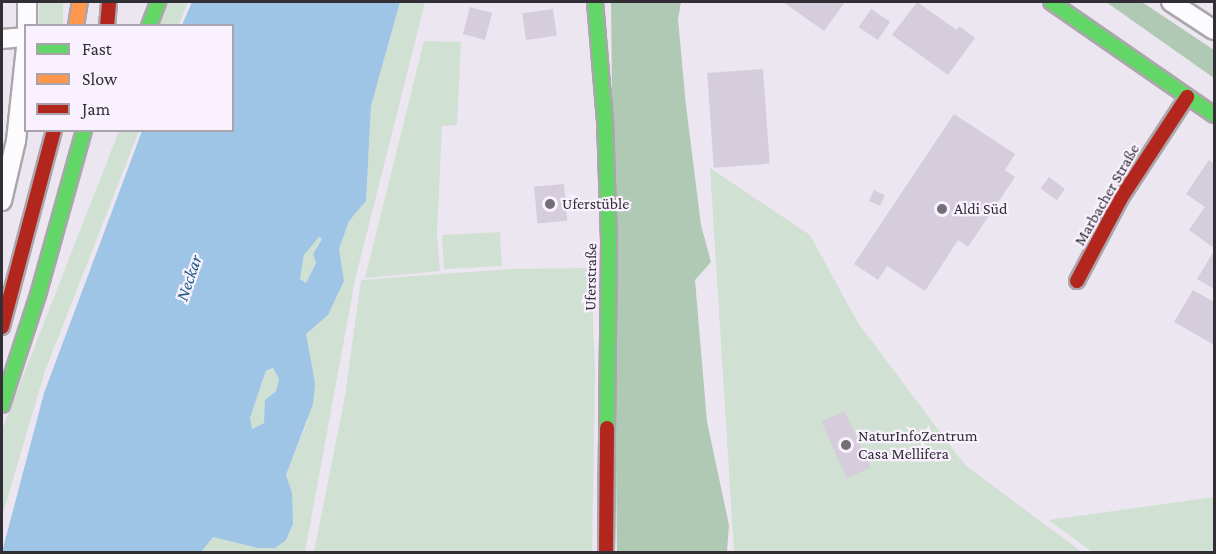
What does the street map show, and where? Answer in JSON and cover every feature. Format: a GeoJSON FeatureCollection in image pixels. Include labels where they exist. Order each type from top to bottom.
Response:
{"type":"FeatureCollection","features":[{"type":"Feature","properties":{"kind":"main road"},"geometry":{"type":"LineString","coordinates":[[76,24],[80,2]]}},
{"type":"Feature","properties":{"kind":"main road"},"geometry":{"type":"LineString","coordinates":[[107,24],[109,2]]}},
{"type":"Feature","properties":{"kind":"main road"},"geometry":{"type":"LineString","coordinates":[[150,24],[158,2]]}},
{"type":"Feature","properties":{"kind":"main road","name":"Uferstraße"},"geometry":{"type":"LineString","coordinates":[[595,2],[605,120],[609,242],[606,552]]}},
{"type":"Feature","properties":{"kind":"main road"},"geometry":{"type":"LineString","coordinates":[[1051,2],[1215,115]]}},
{"type":"Feature","properties":{"kind":"main road","name":"Marbacher Straße"},"geometry":{"type":"LineString","coordinates":[[1077,281],[1121,198],[1187,97]]}},
{"type":"Feature","properties":{"kind":"main road"},"geometry":{"type":"LineString","coordinates":[[2,327],[53,132]]}},
{"type":"Feature","properties":{"kind":"main road"},"geometry":{"type":"LineString","coordinates":[[2,405],[64,208],[83,132]]}},
{"type":"Feature","properties":{"kind":"main road"},"geometry":{"type":"LineString","coordinates":[[64,208],[98,140]]}},
{"type":"Feature","properties":{"kind":"street"},"geometry":{"type":"LineString","coordinates":[[27,2],[27,24]]}},
{"type":"Feature","properties":{"kind":"street"},"geometry":{"type":"LineString","coordinates":[[1171,2],[1215,30]]}},
{"type":"Feature","properties":{"kind":"street"},"geometry":{"type":"LineString","coordinates":[[2,39],[24,37]]}},
{"type":"Feature","properties":{"kind":"street"},"geometry":{"type":"LineString","coordinates":[[2,201],[16,141],[24,67]]}},
{"type":"Feature","properties":{"kind":"green space"},"geometry":{"type":"Polygon","coordinates":[[[39,2],[63,2],[63,24],[39,24],[39,2]]]}},
{"type":"Feature","properties":{"kind":"green space"},"geometry":{"type":"Polygon","coordinates":[[[168,2],[188,2],[179,24],[160,24],[168,2]]]}},
{"type":"Feature","properties":{"kind":"green space"},"geometry":{"type":"Polygon","coordinates":[[[400,2],[425,2],[355,280],[305,552],[201,552],[213,537],[244,544],[286,540],[293,524],[286,475],[307,422],[315,383],[305,334],[328,315],[344,281],[339,249],[349,221],[366,201],[371,106],[400,2]]]}},
{"type":"Feature","properties":{"kind":"green space"},"geometry":{"type":"Polygon","coordinates":[[[611,2],[681,2],[678,19],[686,106],[701,225],[711,262],[695,280],[707,422],[729,525],[727,552],[617,552],[611,2]]]}},
{"type":"Feature","properties":{"kind":"green space"},"geometry":{"type":"Polygon","coordinates":[[[1106,2],[1142,2],[1214,50],[1214,78],[1106,2]]]}},
{"type":"Feature","properties":{"kind":"green space"},"geometry":{"type":"Polygon","coordinates":[[[424,41],[461,42],[457,125],[442,126],[437,234],[440,271],[365,278],[424,41]]]}},
{"type":"Feature","properties":{"kind":"green space"},"geometry":{"type":"Polygon","coordinates":[[[119,132],[139,132],[45,371],[2,517],[2,430],[119,132]]]}},
{"type":"Feature","properties":{"kind":"green space"},"geometry":{"type":"Polygon","coordinates":[[[710,168],[810,235],[858,323],[965,465],[1082,552],[734,552],[710,168]]]}},
{"type":"Feature","properties":{"kind":"green space"},"geometry":{"type":"Polygon","coordinates":[[[500,232],[502,266],[444,269],[442,235],[500,232]]]}},
{"type":"Feature","properties":{"kind":"green space"},"geometry":{"type":"Polygon","coordinates":[[[319,237],[322,239],[313,254],[316,263],[306,283],[300,280],[304,255],[319,237]]]}},
{"type":"Feature","properties":{"kind":"green space"},"geometry":{"type":"Polygon","coordinates":[[[591,268],[595,373],[592,552],[314,552],[345,396],[361,280],[509,269],[591,268]]]}},
{"type":"Feature","properties":{"kind":"green space"},"geometry":{"type":"Polygon","coordinates":[[[273,368],[279,379],[276,391],[268,397],[264,423],[252,429],[250,418],[257,397],[266,372],[273,368]]]}},
{"type":"Feature","properties":{"kind":"green space"},"geometry":{"type":"Polygon","coordinates":[[[1214,497],[1214,552],[1092,552],[1049,520],[1214,497]]]}},
{"type":"Feature","properties":{"kind":"water","name":"Neckar"},"geometry":{"type":"Polygon","coordinates":[[[192,2],[400,2],[371,106],[366,201],[349,221],[339,249],[344,281],[328,315],[306,334],[315,383],[313,404],[286,475],[292,493],[293,524],[286,540],[275,548],[258,548],[213,537],[201,552],[2,552],[44,393],[142,132],[234,132],[234,24],[182,24],[192,2]],[[319,237],[304,255],[300,279],[306,283],[316,263],[313,254],[322,239],[319,237]],[[273,368],[266,371],[250,418],[252,429],[264,423],[265,400],[276,391],[279,379],[273,368]]]}},
{"type":"Feature","properties":{"kind":"building"},"geometry":{"type":"Polygon","coordinates":[[[783,2],[845,2],[824,31],[783,2]]]}},
{"type":"Feature","properties":{"kind":"building"},"geometry":{"type":"Polygon","coordinates":[[[917,2],[957,30],[959,26],[975,38],[948,75],[892,35],[917,2]]]}},
{"type":"Feature","properties":{"kind":"building"},"geometry":{"type":"Polygon","coordinates":[[[470,7],[492,13],[485,40],[463,34],[470,7]]]}},
{"type":"Feature","properties":{"kind":"building"},"geometry":{"type":"Polygon","coordinates":[[[553,9],[557,36],[526,40],[522,13],[553,9]]]}},
{"type":"Feature","properties":{"kind":"building"},"geometry":{"type":"Polygon","coordinates":[[[871,9],[890,22],[878,40],[859,27],[871,9]]]}},
{"type":"Feature","properties":{"kind":"building"},"geometry":{"type":"Polygon","coordinates":[[[763,69],[770,164],[714,168],[707,73],[763,69]]]}},
{"type":"Feature","properties":{"kind":"building","name":"Aldi Süd"},"geometry":{"type":"Polygon","coordinates":[[[954,114],[1015,154],[1005,170],[1015,177],[968,247],[958,240],[925,291],[887,266],[878,280],[854,264],[954,114]]]}},
{"type":"Feature","properties":{"kind":"building"},"geometry":{"type":"Polygon","coordinates":[[[1209,160],[1214,164],[1214,248],[1189,230],[1205,207],[1186,194],[1209,160]]]}},
{"type":"Feature","properties":{"kind":"building"},"geometry":{"type":"Polygon","coordinates":[[[1049,177],[1065,189],[1057,200],[1041,188],[1049,177]]]}},
{"type":"Feature","properties":{"kind":"building","name":"Uferstüble"},"geometry":{"type":"Polygon","coordinates":[[[564,184],[567,221],[537,223],[534,187],[564,184]]]}},
{"type":"Feature","properties":{"kind":"building"},"geometry":{"type":"Polygon","coordinates":[[[874,190],[885,195],[880,206],[869,201],[874,190]]]}},
{"type":"Feature","properties":{"kind":"building"},"geometry":{"type":"Polygon","coordinates":[[[1214,251],[1214,289],[1197,279],[1214,251]]]}},
{"type":"Feature","properties":{"kind":"building"},"geometry":{"type":"Polygon","coordinates":[[[1193,290],[1214,302],[1214,345],[1174,322],[1193,290]]]}},
{"type":"Feature","properties":{"kind":"building","name":"NaturInfoZentrum Casa Mellifera"},"geometry":{"type":"Polygon","coordinates":[[[845,411],[870,468],[846,478],[821,422],[845,411]]]}},
{"type":"Feature","properties":{"kind":"traffic: fast"},"geometry":{"type":"LineString","coordinates":[[150,24],[158,2]]}},
{"type":"Feature","properties":{"kind":"traffic: fast"},"geometry":{"type":"LineString","coordinates":[[595,2],[605,120],[609,242],[607,428]]}},
{"type":"Feature","properties":{"kind":"traffic: fast"},"geometry":{"type":"LineString","coordinates":[[1051,2],[1214,115]]}},
{"type":"Feature","properties":{"kind":"traffic: fast"},"geometry":{"type":"LineString","coordinates":[[2,405],[38,295],[83,132]]}},
{"type":"Feature","properties":{"kind":"traffic: slow"},"geometry":{"type":"LineString","coordinates":[[76,24],[80,2]]}},
{"type":"Feature","properties":{"kind":"traffic: jam"},"geometry":{"type":"LineString","coordinates":[[107,24],[109,2]]}},
{"type":"Feature","properties":{"kind":"traffic: jam"},"geometry":{"type":"LineString","coordinates":[[1077,281],[1121,198],[1187,97]]}},
{"type":"Feature","properties":{"kind":"traffic: jam"},"geometry":{"type":"LineString","coordinates":[[2,327],[53,132]]}},
{"type":"Feature","properties":{"kind":"traffic: jam"},"geometry":{"type":"LineString","coordinates":[[606,552],[607,428]]}},
{"type":"Feature","properties":{"kind":"place","name":"Uferstüble"},"geometry":{"type":"Point","coordinates":[550,204]}},
{"type":"Feature","properties":{"kind":"place","name":"Aldi Süd"},"geometry":{"type":"Point","coordinates":[942,209]}},
{"type":"Feature","properties":{"kind":"place","name":"NaturInfoZentrum Casa Mellifera"},"geometry":{"type":"Point","coordinates":[846,445]}}]}
